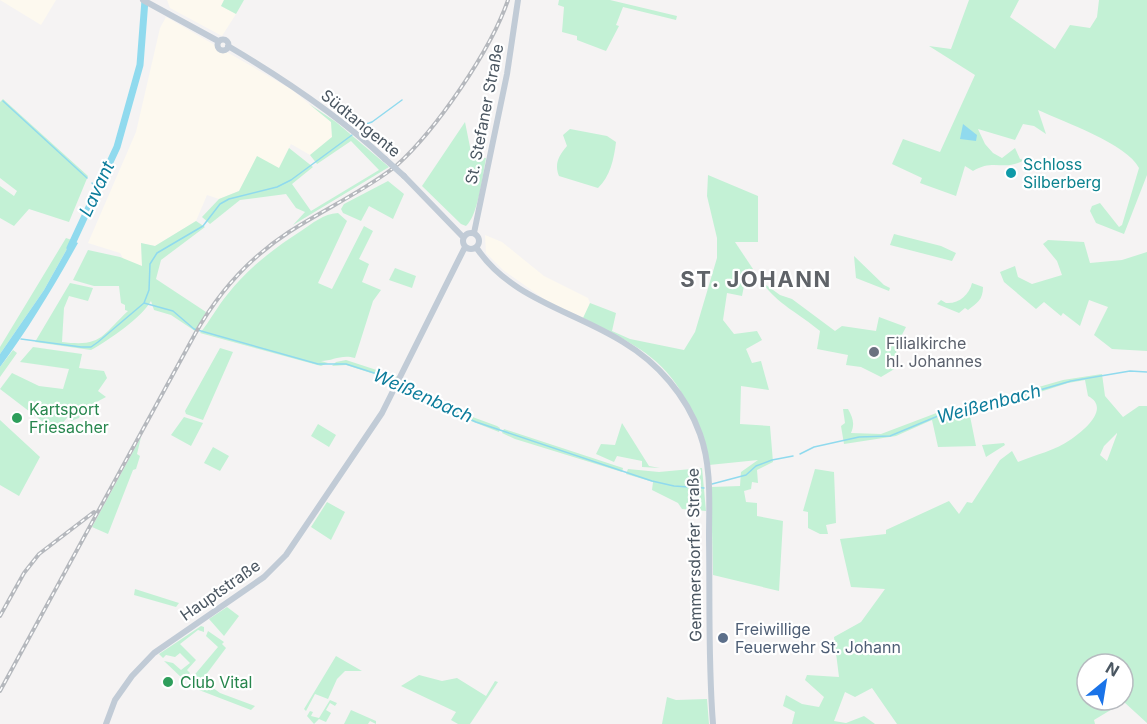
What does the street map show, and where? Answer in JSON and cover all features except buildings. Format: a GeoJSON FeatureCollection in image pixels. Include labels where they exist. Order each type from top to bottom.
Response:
{"type":"FeatureCollection","features":[{"type":"Feature","properties":{"kind":"main road","name":"Südtangente"},"geometry":{"type":"LineString","coordinates":[[143,0],[218,41],[226,40],[228,46],[315,102],[404,176],[463,237]]}},
{"type":"Feature","properties":{"kind":"main road","name":"St. Stefaner Straße"},"geometry":{"type":"LineString","coordinates":[[474,233],[507,74],[518,0]]}},
{"type":"Feature","properties":{"kind":"main road"},"geometry":{"type":"LineString","coordinates":[[474,233],[478,238],[476,247],[465,247],[463,237],[474,233]]}},
{"type":"Feature","properties":{"kind":"main road","name":"Hauptstraße"},"geometry":{"type":"LineString","coordinates":[[106,724],[115,700],[132,676],[154,653],[264,577],[286,555],[342,476],[400,382],[465,247]]}},
{"type":"Feature","properties":{"kind":"main road","name":"Gemmersdorfer Straße"},"geometry":{"type":"LineString","coordinates":[[476,247],[502,275],[522,290],[551,308],[612,335],[648,359],[675,389],[693,417],[705,453],[708,477],[709,652],[713,724]]}},
{"type":"Feature","properties":{"kind":"shaded area"},"geometry":{"type":"Polygon","coordinates":[[[0,0],[56,0],[41,25],[0,0]]]}},
{"type":"Feature","properties":{"kind":"shaded area"},"geometry":{"type":"Polygon","coordinates":[[[167,0],[224,0],[221,6],[236,14],[222,36],[170,8],[167,0]]]}},
{"type":"Feature","properties":{"kind":"shaded area"},"geometry":{"type":"Polygon","coordinates":[[[166,17],[291,89],[331,122],[332,137],[310,155],[291,144],[279,168],[249,172],[239,191],[219,199],[207,195],[196,221],[155,246],[141,243],[142,266],[124,260],[120,253],[88,243],[136,132],[160,28],[166,17]]]}},
{"type":"Feature","properties":{"kind":"shaded area"},"geometry":{"type":"Polygon","coordinates":[[[485,235],[502,242],[544,276],[588,298],[590,303],[586,317],[583,318],[547,301],[503,270],[486,253],[485,235]]]}},
{"type":"Feature","properties":{"kind":"green space"},"geometry":{"type":"Polygon","coordinates":[[[224,0],[244,0],[236,14],[221,6],[224,0]]]}},
{"type":"Feature","properties":{"kind":"green space"},"geometry":{"type":"Polygon","coordinates":[[[559,0],[610,0],[677,16],[676,20],[623,7],[616,25],[619,26],[606,51],[577,40],[577,36],[562,32],[564,7],[558,5],[559,0]]]}},
{"type":"Feature","properties":{"kind":"green space"},"geometry":{"type":"Polygon","coordinates":[[[969,0],[1019,0],[1010,17],[1055,49],[1070,25],[1090,28],[1097,17],[1099,0],[1147,0],[1147,175],[1124,234],[1096,223],[1090,211],[1092,206],[1100,203],[1119,227],[1122,225],[1139,168],[1122,150],[1109,142],[1038,110],[1046,134],[1034,126],[1023,124],[1015,140],[978,129],[985,144],[993,153],[1002,158],[1015,148],[1020,159],[1024,160],[1011,165],[987,165],[973,171],[965,166],[956,196],[920,183],[922,178],[892,164],[903,139],[940,152],[975,75],[929,46],[951,49],[969,0]]]}},
{"type":"Feature","properties":{"kind":"green space"},"geometry":{"type":"Polygon","coordinates":[[[3,99],[88,176],[69,222],[29,209],[14,226],[0,218],[0,186],[14,196],[17,191],[0,178],[0,102],[3,99]]]}},
{"type":"Feature","properties":{"kind":"green space"},"geometry":{"type":"Polygon","coordinates":[[[309,104],[336,122],[389,167],[293,225],[305,212],[296,208],[286,194],[240,200],[210,224],[202,217],[219,199],[239,191],[257,156],[279,168],[289,148],[313,167],[292,184],[311,211],[379,170],[351,141],[317,164],[310,155],[332,137],[331,122],[309,104]]]}},
{"type":"Feature","properties":{"kind":"green space"},"geometry":{"type":"Polygon","coordinates":[[[465,122],[472,157],[486,158],[477,204],[466,226],[461,224],[422,186],[465,122]]]}},
{"type":"Feature","properties":{"kind":"green space"},"geometry":{"type":"Polygon","coordinates":[[[570,129],[607,136],[616,142],[611,167],[606,179],[598,188],[559,176],[558,160],[567,146],[563,135],[570,129]]]}},
{"type":"Feature","properties":{"kind":"green space"},"geometry":{"type":"Polygon","coordinates":[[[708,175],[758,196],[758,242],[735,242],[753,269],[745,281],[742,296],[727,293],[723,320],[734,334],[757,331],[762,340],[746,349],[752,363],[761,361],[769,390],[741,386],[740,424],[770,426],[773,462],[757,470],[758,483],[752,482],[751,489],[744,491],[746,502],[757,503],[757,516],[783,521],[779,591],[713,575],[711,487],[740,486],[741,472],[758,460],[709,465],[682,393],[667,372],[634,345],[583,318],[590,303],[616,313],[612,331],[630,339],[684,350],[695,332],[717,258],[717,238],[707,196],[708,175]]]}},
{"type":"Feature","properties":{"kind":"green space"},"geometry":{"type":"Polygon","coordinates":[[[388,181],[404,194],[393,219],[369,206],[361,221],[343,213],[341,209],[344,204],[388,181]]]}},
{"type":"Feature","properties":{"kind":"green space"},"geometry":{"type":"Polygon","coordinates":[[[338,213],[347,221],[318,283],[332,289],[364,226],[373,231],[359,259],[369,264],[362,282],[381,290],[373,301],[355,358],[345,357],[321,361],[328,363],[321,366],[200,333],[223,300],[261,260],[318,219],[338,213]]]}},
{"type":"Feature","properties":{"kind":"green space"},"geometry":{"type":"Polygon","coordinates":[[[196,221],[205,227],[161,260],[156,279],[206,312],[195,331],[171,315],[154,310],[151,301],[133,321],[91,350],[35,342],[70,283],[93,288],[88,301],[69,296],[64,308],[62,342],[85,343],[100,338],[128,311],[121,303],[119,286],[94,286],[73,280],[88,250],[120,257],[142,266],[141,243],[155,246],[196,221]]]}},
{"type":"Feature","properties":{"kind":"green space"},"geometry":{"type":"Polygon","coordinates":[[[894,234],[941,246],[956,253],[952,261],[890,245],[894,234]]]}},
{"type":"Feature","properties":{"kind":"green space"},"geometry":{"type":"Polygon","coordinates":[[[66,238],[72,240],[44,290],[0,354],[0,347],[66,238]]]}},
{"type":"Feature","properties":{"kind":"green space"},"geometry":{"type":"Polygon","coordinates":[[[1048,240],[1084,242],[1090,263],[1122,260],[1147,252],[1147,351],[1112,349],[1094,335],[1108,307],[1089,300],[1080,326],[1063,313],[1061,316],[1044,302],[1036,309],[1004,282],[1000,272],[1015,266],[1018,277],[1032,284],[1062,275],[1057,261],[1043,244],[1048,240]]]}},
{"type":"Feature","properties":{"kind":"green space"},"geometry":{"type":"Polygon","coordinates":[[[854,256],[890,288],[889,291],[856,278],[854,256]]]}},
{"type":"Feature","properties":{"kind":"green space"},"geometry":{"type":"Polygon","coordinates":[[[395,268],[416,276],[412,288],[389,280],[395,268]]]}},
{"type":"Feature","properties":{"kind":"green space"},"geometry":{"type":"Polygon","coordinates":[[[762,282],[780,295],[792,299],[835,331],[842,326],[876,331],[879,317],[906,327],[896,351],[901,365],[881,377],[861,367],[846,365],[848,355],[817,349],[820,331],[782,303],[762,282]]]}},
{"type":"Feature","properties":{"kind":"green space"},"geometry":{"type":"Polygon","coordinates":[[[972,283],[983,287],[983,291],[979,301],[968,310],[965,308],[959,313],[937,304],[941,300],[951,303],[959,300],[966,295],[972,283]]]}},
{"type":"Feature","properties":{"kind":"green space"},"geometry":{"type":"Polygon","coordinates":[[[33,347],[82,354],[79,368],[104,371],[107,378],[98,391],[106,397],[83,409],[79,418],[71,421],[68,417],[55,431],[0,389],[12,373],[39,386],[63,389],[69,369],[20,362],[33,347]]]}},
{"type":"Feature","properties":{"kind":"green space"},"geometry":{"type":"Polygon","coordinates":[[[220,348],[233,352],[203,420],[186,414],[185,411],[220,348]]]}},
{"type":"Feature","properties":{"kind":"green space"},"geometry":{"type":"Polygon","coordinates":[[[13,350],[17,353],[0,377],[0,367],[13,350]]]}},
{"type":"Feature","properties":{"kind":"green space"},"geometry":{"type":"Polygon","coordinates":[[[346,360],[398,377],[396,381],[346,365],[332,366],[336,362],[346,360]]]}},
{"type":"Feature","properties":{"kind":"green space"},"geometry":{"type":"Polygon","coordinates":[[[1102,374],[1105,396],[1123,417],[1139,406],[1147,406],[1147,723],[1135,712],[1135,652],[1075,652],[1075,712],[1107,712],[1094,720],[1095,724],[897,724],[872,688],[855,697],[845,692],[834,721],[846,723],[864,716],[875,724],[792,724],[795,712],[783,706],[786,695],[802,704],[819,707],[824,697],[805,680],[807,675],[839,677],[834,637],[861,622],[885,589],[851,587],[840,539],[886,534],[886,530],[949,501],[959,514],[967,502],[972,503],[1000,460],[1012,451],[1018,462],[1064,444],[1088,425],[1097,407],[1088,396],[1085,380],[1068,383],[1000,405],[969,411],[976,446],[938,447],[932,420],[896,436],[844,444],[841,426],[845,423],[843,409],[848,409],[852,418],[851,433],[881,434],[947,409],[987,402],[1063,380],[1102,374]],[[1117,434],[1104,446],[1100,455],[1107,461],[1117,434]]]}},
{"type":"Feature","properties":{"kind":"green space"},"geometry":{"type":"Polygon","coordinates":[[[404,381],[459,412],[497,426],[500,428],[499,432],[443,410],[402,386],[404,381]]]}},
{"type":"Feature","properties":{"kind":"green space"},"geometry":{"type":"Polygon","coordinates":[[[184,417],[203,423],[191,446],[171,435],[184,417]]]}},
{"type":"Feature","properties":{"kind":"green space"},"geometry":{"type":"Polygon","coordinates":[[[0,420],[40,457],[19,496],[0,485],[0,420]]]}},
{"type":"Feature","properties":{"kind":"green space"},"geometry":{"type":"Polygon","coordinates":[[[622,423],[649,466],[660,468],[642,467],[642,461],[617,456],[614,462],[596,454],[601,444],[615,445],[622,423]]]}},
{"type":"Feature","properties":{"kind":"green space"},"geometry":{"type":"Polygon","coordinates":[[[318,424],[336,435],[329,447],[311,436],[318,424]]]}},
{"type":"Feature","properties":{"kind":"green space"},"geometry":{"type":"Polygon","coordinates":[[[504,429],[623,468],[622,472],[515,439],[502,433],[504,429]]]}},
{"type":"Feature","properties":{"kind":"green space"},"geometry":{"type":"Polygon","coordinates":[[[141,437],[137,454],[140,456],[136,469],[133,470],[108,534],[92,527],[141,437]]]}},
{"type":"Feature","properties":{"kind":"green space"},"geometry":{"type":"Polygon","coordinates":[[[1004,443],[1005,445],[986,457],[982,445],[1004,443]]]}},
{"type":"Feature","properties":{"kind":"green space"},"geometry":{"type":"Polygon","coordinates":[[[213,447],[229,456],[220,471],[204,463],[213,447]]]}},
{"type":"Feature","properties":{"kind":"green space"},"geometry":{"type":"Polygon","coordinates":[[[702,468],[706,511],[682,509],[678,503],[652,490],[653,482],[626,474],[628,469],[659,472],[702,468]]]}},
{"type":"Feature","properties":{"kind":"green space"},"geometry":{"type":"Polygon","coordinates":[[[815,469],[834,472],[836,523],[826,525],[828,534],[820,534],[808,528],[808,512],[803,511],[815,469]]]}},
{"type":"Feature","properties":{"kind":"green space"},"geometry":{"type":"Polygon","coordinates":[[[327,502],[345,512],[331,540],[311,527],[327,502]]]}},
{"type":"Feature","properties":{"kind":"green space"},"geometry":{"type":"Polygon","coordinates":[[[135,589],[179,603],[176,607],[134,595],[135,589]]]}},
{"type":"Feature","properties":{"kind":"green space"},"geometry":{"type":"Polygon","coordinates":[[[227,607],[239,616],[224,636],[209,619],[227,607]]]}},
{"type":"Feature","properties":{"kind":"green space"},"geometry":{"type":"Polygon","coordinates":[[[201,626],[204,627],[204,632],[198,630],[180,644],[196,660],[187,670],[190,673],[184,680],[164,661],[173,663],[181,670],[190,663],[180,653],[175,657],[166,655],[163,658],[159,654],[201,626]]]}},
{"type":"Feature","properties":{"kind":"green space"},"geometry":{"type":"Polygon","coordinates":[[[208,631],[224,642],[222,644],[226,648],[202,680],[220,693],[255,706],[251,710],[186,685],[218,647],[206,636],[208,631]]]}},
{"type":"Feature","properties":{"kind":"green space"},"geometry":{"type":"Polygon","coordinates":[[[336,656],[362,671],[345,671],[337,679],[328,699],[315,694],[306,711],[304,709],[336,656]]]}},
{"type":"Feature","properties":{"kind":"green space"},"geometry":{"type":"Polygon","coordinates":[[[419,675],[442,681],[457,678],[486,696],[495,681],[498,682],[470,724],[458,724],[451,720],[456,712],[401,686],[419,675]]]}},
{"type":"Feature","properties":{"kind":"green space"},"geometry":{"type":"Polygon","coordinates":[[[667,697],[676,700],[707,699],[709,724],[662,724],[667,697]]]}},
{"type":"Feature","properties":{"kind":"green space"},"geometry":{"type":"Polygon","coordinates":[[[330,700],[337,703],[335,706],[330,703],[326,710],[331,713],[326,722],[319,719],[314,724],[307,716],[310,711],[313,712],[311,716],[319,718],[330,700]]]}},
{"type":"Feature","properties":{"kind":"green space"},"geometry":{"type":"Polygon","coordinates":[[[351,710],[376,721],[376,724],[370,721],[368,724],[344,724],[351,710]]]}},
{"type":"Feature","properties":{"kind":"water"},"geometry":{"type":"Polygon","coordinates":[[[963,124],[977,135],[976,141],[960,139],[963,124]]]}},
{"type":"Feature","properties":{"kind":"water"},"geometry":{"type":"Polygon","coordinates":[[[72,240],[78,243],[69,259],[31,322],[0,367],[0,354],[44,290],[72,240]]]}},
{"type":"Feature","properties":{"kind":"waterway","name":"Lavant"},"geometry":{"type":"LineString","coordinates":[[70,248],[117,147],[140,65],[145,0]]}},
{"type":"Feature","properties":{"kind":"waterway"},"geometry":{"type":"LineString","coordinates":[[360,126],[372,122],[402,100]]}},
{"type":"Feature","properties":{"kind":"waterway"},"geometry":{"type":"LineString","coordinates":[[3,101],[87,178]]}},
{"type":"Feature","properties":{"kind":"waterway"},"geometry":{"type":"LineString","coordinates":[[21,339],[91,347],[144,303],[149,290],[150,264],[157,253],[203,226],[220,204],[229,199],[277,187],[291,180],[352,135]]}},
{"type":"Feature","properties":{"kind":"waterway","name":"Lavant"},"geometry":{"type":"LineString","coordinates":[[92,183],[98,190]]}},
{"type":"Feature","properties":{"kind":"waterway","name":"Weißenbach"},"geometry":{"type":"LineString","coordinates":[[144,303],[173,311],[194,329],[318,364],[346,364],[396,380]]}},
{"type":"Feature","properties":{"kind":"waterway","name":"Weißenbach"},"geometry":{"type":"LineString","coordinates":[[800,454],[814,447],[859,437],[890,436],[950,411],[988,405],[1071,381],[1130,371],[1147,372]]}},
{"type":"Feature","properties":{"kind":"waterway","name":"Weißenbach"},"geometry":{"type":"LineString","coordinates":[[401,383],[436,404],[476,422],[652,481],[674,486],[704,488]]}},
{"type":"Feature","properties":{"kind":"waterway","name":"Weißenbach"},"geometry":{"type":"LineString","coordinates":[[712,484],[746,475],[756,466],[772,460],[793,456]]}},
{"type":"Feature","properties":{"kind":"railway"},"geometry":{"type":"LineString","coordinates":[[397,165],[445,111],[461,88],[489,42],[508,0]]}},
{"type":"Feature","properties":{"kind":"railway"},"geometry":{"type":"LineString","coordinates":[[0,691],[195,334],[214,304],[236,277],[274,242],[392,169]]}},
{"type":"Feature","properties":{"kind":"railway"},"geometry":{"type":"LineString","coordinates":[[0,616],[24,573],[39,554],[94,512]]}},
{"type":"Feature","properties":{"kind":"place","name":"Schloss Silberberg"},"geometry":{"type":"Point","coordinates":[1011,173]}},
{"type":"Feature","properties":{"kind":"place","name":"Filialkirche hl. Johannes"},"geometry":{"type":"Point","coordinates":[874,352]}},
{"type":"Feature","properties":{"kind":"place","name":"Kartsport Friesacher"},"geometry":{"type":"Point","coordinates":[17,418]}},
{"type":"Feature","properties":{"kind":"place","name":"Freiwillige Feuerwehr St. Johann"},"geometry":{"type":"Point","coordinates":[723,638]}},
{"type":"Feature","properties":{"kind":"place","name":"Club Vital"},"geometry":{"type":"Point","coordinates":[168,682]}},
{"type":"Feature","properties":{"kind":"district","name":"ST. JOHANN"},"geometry":{"type":"Point","coordinates":[756,279]}}]}
